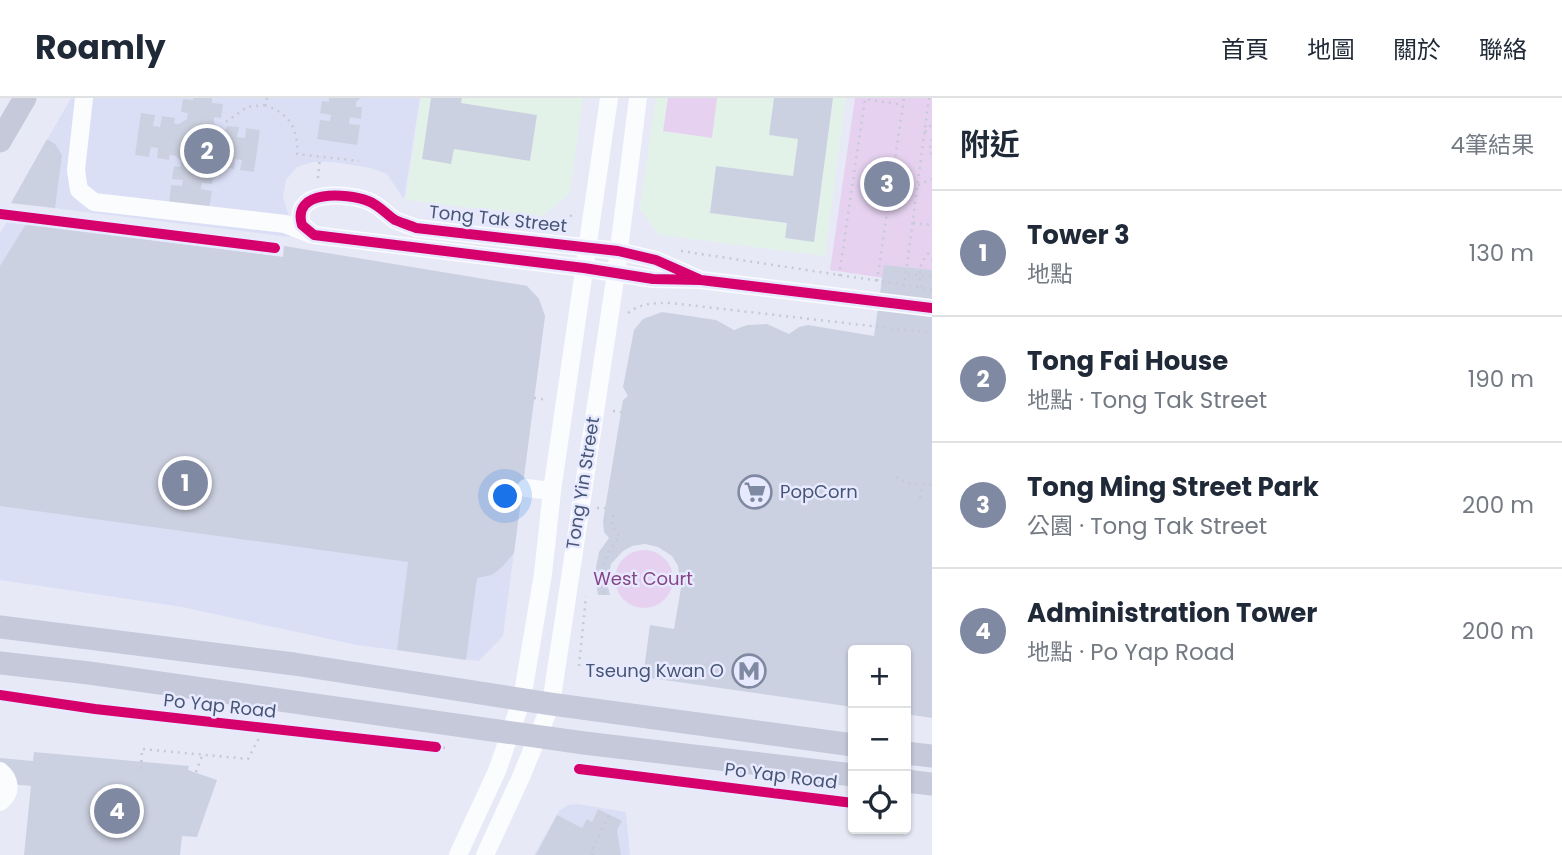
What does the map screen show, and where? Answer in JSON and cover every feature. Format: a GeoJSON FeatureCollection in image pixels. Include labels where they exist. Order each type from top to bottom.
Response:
{"type":"FeatureCollection","features":[{"type":"Feature","properties":{"kind":"main road"},"geometry":{"type":"LineString","coordinates":[[0,141],[24,98]]}},
{"type":"Feature","properties":{"kind":"main road"},"geometry":{"type":"LineString","coordinates":[[0,627],[294,664],[551,704],[848,744]]}},
{"type":"Feature","properties":{"kind":"main road","name":"Po Yap Road"},"geometry":{"type":"LineString","coordinates":[[0,663],[89,673],[538,737],[848,774]]}},
{"type":"Feature","properties":{"kind":"main road"},"geometry":{"type":"LineString","coordinates":[[911,753],[932,756]]}},
{"type":"Feature","properties":{"kind":"main road"},"geometry":{"type":"LineString","coordinates":[[911,782],[932,784]]}},
{"type":"Feature","properties":{"kind":"street","name":"Tong Tak Street"},"geometry":{"type":"LineString","coordinates":[[84,98],[76,170],[79,190],[94,202],[285,225],[366,250],[584,268],[653,279],[701,280],[932,308]]}},
{"type":"Feature","properties":{"kind":"street","name":"Tong Yin Street"},"geometry":{"type":"LineString","coordinates":[[458,855],[497,771],[522,699],[609,98]]}},
{"type":"Feature","properties":{"kind":"street","name":"Tong Yin Street"},"geometry":{"type":"LineString","coordinates":[[485,855],[551,704],[616,273],[638,98]]}},
{"type":"Feature","properties":{"kind":"street","name":"Tong Tak Street"},"geometry":{"type":"LineString","coordinates":[[302,208],[315,197],[352,198],[368,201],[383,209],[393,219],[416,228],[618,251],[656,260],[701,280]]}},
{"type":"Feature","properties":{"kind":"street"},"geometry":{"type":"LineString","coordinates":[[285,225],[302,208]]}},
{"type":"Feature","properties":{"kind":"street"},"geometry":{"type":"LineString","coordinates":[[302,208],[302,225],[314,235]]}},
{"type":"Feature","properties":{"kind":"street"},"geometry":{"type":"LineString","coordinates":[[526,488],[552,491]]}},
{"type":"Feature","properties":{"kind":"street"},"geometry":{"type":"LineString","coordinates":[[0,771],[8,781],[9,788],[7,795],[0,802]]}},
{"type":"Feature","properties":{"kind":"path"},"geometry":{"type":"LineString","coordinates":[[265,105],[267,98]]}},
{"type":"Feature","properties":{"kind":"path"},"geometry":{"type":"LineString","coordinates":[[877,281],[904,98]]}},
{"type":"Feature","properties":{"kind":"path"},"geometry":{"type":"LineString","coordinates":[[904,286],[929,98]]}},
{"type":"Feature","properties":{"kind":"path"},"geometry":{"type":"LineString","coordinates":[[839,276],[865,99],[903,105]]}},
{"type":"Feature","properties":{"kind":"path"},"geometry":{"type":"LineString","coordinates":[[226,122],[247,107],[265,105],[279,110],[289,118],[295,128],[297,154],[359,161]]}},
{"type":"Feature","properties":{"kind":"path"},"geometry":{"type":"LineString","coordinates":[[925,132],[932,124]]}},
{"type":"Feature","properties":{"kind":"path"},"geometry":{"type":"LineString","coordinates":[[932,139],[932,157]]}},
{"type":"Feature","properties":{"kind":"path"},"geometry":{"type":"LineString","coordinates":[[318,178],[320,156]]}},
{"type":"Feature","properties":{"kind":"path"},"geometry":{"type":"LineString","coordinates":[[918,184],[932,179]]}},
{"type":"Feature","properties":{"kind":"path"},"geometry":{"type":"LineString","coordinates":[[558,229],[574,213],[577,206]]}},
{"type":"Feature","properties":{"kind":"path"},"geometry":{"type":"LineString","coordinates":[[913,223],[932,225]]}},
{"type":"Feature","properties":{"kind":"path"},"geometry":{"type":"LineString","coordinates":[[261,247],[276,245]]}},
{"type":"Feature","properties":{"kind":"path"},"geometry":{"type":"LineString","coordinates":[[671,249],[932,289]]}},
{"type":"Feature","properties":{"kind":"path"},"geometry":{"type":"LineString","coordinates":[[919,275],[921,264],[932,250]]}},
{"type":"Feature","properties":{"kind":"path"},"geometry":{"type":"LineString","coordinates":[[906,274],[932,277]]}},
{"type":"Feature","properties":{"kind":"path"},"geometry":{"type":"LineString","coordinates":[[624,319],[630,311],[639,306],[671,303],[932,332]]}},
{"type":"Feature","properties":{"kind":"path"},"geometry":{"type":"LineString","coordinates":[[896,477],[907,482],[932,485]]}},
{"type":"Feature","properties":{"kind":"path"},"geometry":{"type":"LineString","coordinates":[[920,498],[922,485]]}},
{"type":"Feature","properties":{"kind":"path"},"geometry":{"type":"LineString","coordinates":[[604,593],[600,574],[609,551],[621,537],[612,526],[614,510]]}},
{"type":"Feature","properties":{"kind":"path"},"geometry":{"type":"LineString","coordinates":[[141,769],[142,749],[248,759],[262,732]]}},
{"type":"Feature","properties":{"kind":"path"},"geometry":{"type":"LineString","coordinates":[[423,746],[441,748]]}},
{"type":"Feature","properties":{"kind":"path"},"geometry":{"type":"LineString","coordinates":[[196,772],[202,755]]}},
{"type":"Feature","properties":{"kind":"path"},"geometry":{"type":"LineString","coordinates":[[593,855],[591,852],[609,814]]}},
{"type":"Feature","properties":{"kind":"shaded area"},"geometry":{"type":"Polygon","coordinates":[[[71,98],[420,98],[404,199],[387,174],[371,168],[332,162],[313,162],[297,167],[286,180],[283,197],[290,220],[290,237],[11,203],[71,98]]]}},
{"type":"Feature","properties":{"kind":"shaded area"},"geometry":{"type":"Polygon","coordinates":[[[421,98],[583,98],[570,193],[543,216],[406,200],[421,98]]]}},
{"type":"Feature","properties":{"kind":"shaded area"},"geometry":{"type":"Polygon","coordinates":[[[656,98],[846,98],[825,256],[659,235],[640,209],[656,98]]]}},
{"type":"Feature","properties":{"kind":"shaded area"},"geometry":{"type":"Polygon","coordinates":[[[7,222],[283,257],[284,246],[527,286],[539,299],[545,316],[503,636],[479,661],[357,645],[182,607],[0,580],[0,233],[7,222]]]}},
{"type":"Feature","properties":{"kind":"shaded area"},"geometry":{"type":"Polygon","coordinates":[[[578,804],[626,812],[630,855],[534,855],[559,811],[568,805],[578,804]]]}},
{"type":"Feature","properties":{"kind":"green space"},"geometry":{"type":"Polygon","coordinates":[[[668,98],[717,98],[712,138],[663,131],[668,98]]]}},
{"type":"Feature","properties":{"kind":"green space"},"geometry":{"type":"Polygon","coordinates":[[[855,98],[932,98],[932,285],[830,270],[855,98]]]}},
{"type":"Feature","properties":{"kind":"green space","name":"West Court"},"geometry":{"type":"Polygon","coordinates":[[[644,550],[655,552],[668,563],[673,579],[671,590],[660,603],[644,608],[633,606],[620,595],[615,579],[617,568],[628,555],[644,550]]]}},
{"type":"Feature","properties":{"kind":"building"},"geometry":{"type":"Polygon","coordinates":[[[212,98],[212,103],[223,104],[221,118],[214,117],[214,123],[221,130],[226,130],[227,126],[239,127],[237,137],[245,138],[246,128],[260,130],[254,172],[240,170],[242,160],[235,159],[234,169],[221,167],[222,162],[216,161],[208,167],[208,172],[214,173],[212,184],[202,183],[201,189],[212,191],[209,210],[169,205],[171,185],[182,186],[183,180],[172,179],[174,166],[181,167],[181,161],[176,156],[170,155],[169,160],[157,158],[158,148],[151,147],[149,157],[135,155],[141,113],[155,115],[153,126],[160,127],[162,116],[175,118],[174,123],[179,124],[187,119],[188,113],[181,112],[183,99],[212,98]]]}},
{"type":"Feature","properties":{"kind":"building"},"geometry":{"type":"Polygon","coordinates":[[[329,98],[361,98],[356,102],[356,107],[362,107],[361,119],[350,117],[349,124],[360,125],[357,145],[317,139],[320,120],[330,121],[331,115],[320,113],[322,101],[329,102],[329,98]]]}},
{"type":"Feature","properties":{"kind":"building"},"geometry":{"type":"Polygon","coordinates":[[[431,98],[462,98],[461,103],[537,115],[530,161],[454,149],[451,164],[422,159],[431,98]]]}},
{"type":"Feature","properties":{"kind":"building"},"geometry":{"type":"Polygon","coordinates":[[[774,98],[833,98],[814,242],[785,238],[787,223],[710,213],[716,166],[793,176],[798,139],[769,135],[774,98]]]}},
{"type":"Feature","properties":{"kind":"building"},"geometry":{"type":"Polygon","coordinates":[[[47,139],[55,144],[62,155],[55,208],[11,203],[47,139]]]}},
{"type":"Feature","properties":{"kind":"building"},"geometry":{"type":"Polygon","coordinates":[[[26,224],[283,257],[284,246],[527,286],[539,299],[545,316],[514,553],[492,575],[477,578],[466,660],[397,650],[408,562],[0,506],[0,266],[26,224]]]}},
{"type":"Feature","properties":{"kind":"building","name":"PopCorn"},"geometry":{"type":"Polygon","coordinates":[[[884,265],[932,270],[932,718],[911,715],[911,645],[848,645],[848,706],[643,677],[650,625],[674,629],[681,588],[678,566],[672,556],[658,547],[645,544],[632,546],[611,564],[607,583],[610,595],[598,595],[596,584],[599,552],[609,538],[604,532],[603,521],[623,400],[628,396],[623,387],[634,330],[643,319],[662,312],[716,320],[734,330],[747,325],[767,324],[789,334],[808,325],[874,336],[884,265]]]}},
{"type":"Feature","properties":{"kind":"building"},"geometry":{"type":"Polygon","coordinates":[[[34,752],[189,766],[188,770],[217,780],[197,837],[182,836],[180,855],[24,855],[31,786],[0,783],[0,758],[33,761],[34,752]]]}},
{"type":"Feature","properties":{"kind":"building"},"geometry":{"type":"Polygon","coordinates":[[[598,809],[622,821],[617,830],[621,855],[536,855],[557,815],[582,828],[587,819],[592,822],[598,809]]]}},
{"type":"Feature","properties":{"kind":"cycle path"},"geometry":{"type":"LineString","coordinates":[[701,280],[656,260],[618,251],[416,228],[395,220],[379,207],[359,198],[323,196],[305,205],[301,213],[302,225],[314,235],[653,279],[701,280],[932,308]]}},
{"type":"Feature","properties":{"kind":"cycle path"},"geometry":{"type":"LineString","coordinates":[[0,214],[275,248]]}},
{"type":"Feature","properties":{"kind":"cycle path"},"geometry":{"type":"LineString","coordinates":[[0,695],[95,709],[436,747]]}},
{"type":"Feature","properties":{"kind":"cycle path"},"geometry":{"type":"LineString","coordinates":[[579,769],[848,802]]}},
{"type":"Feature","properties":{"kind":"place","name":"Tong Fai House"},"geometry":{"type":"Point","coordinates":[207,151]}},
{"type":"Feature","properties":{"kind":"place","name":"Tong Ming Street Park"},"geometry":{"type":"Point","coordinates":[887,184]}},
{"type":"Feature","properties":{"kind":"place","name":"Tower 3"},"geometry":{"type":"Point","coordinates":[185,483]}},
{"type":"Feature","properties":{"kind":"place","name":"PopCorn"},"geometry":{"type":"Point","coordinates":[755,492]}},
{"type":"Feature","properties":{"kind":"place","name":"Tseung Kwan O"},"geometry":{"type":"Point","coordinates":[749,671]}},
{"type":"Feature","properties":{"kind":"place","name":"Administration Tower"},"geometry":{"type":"Point","coordinates":[117,811]}}]}
